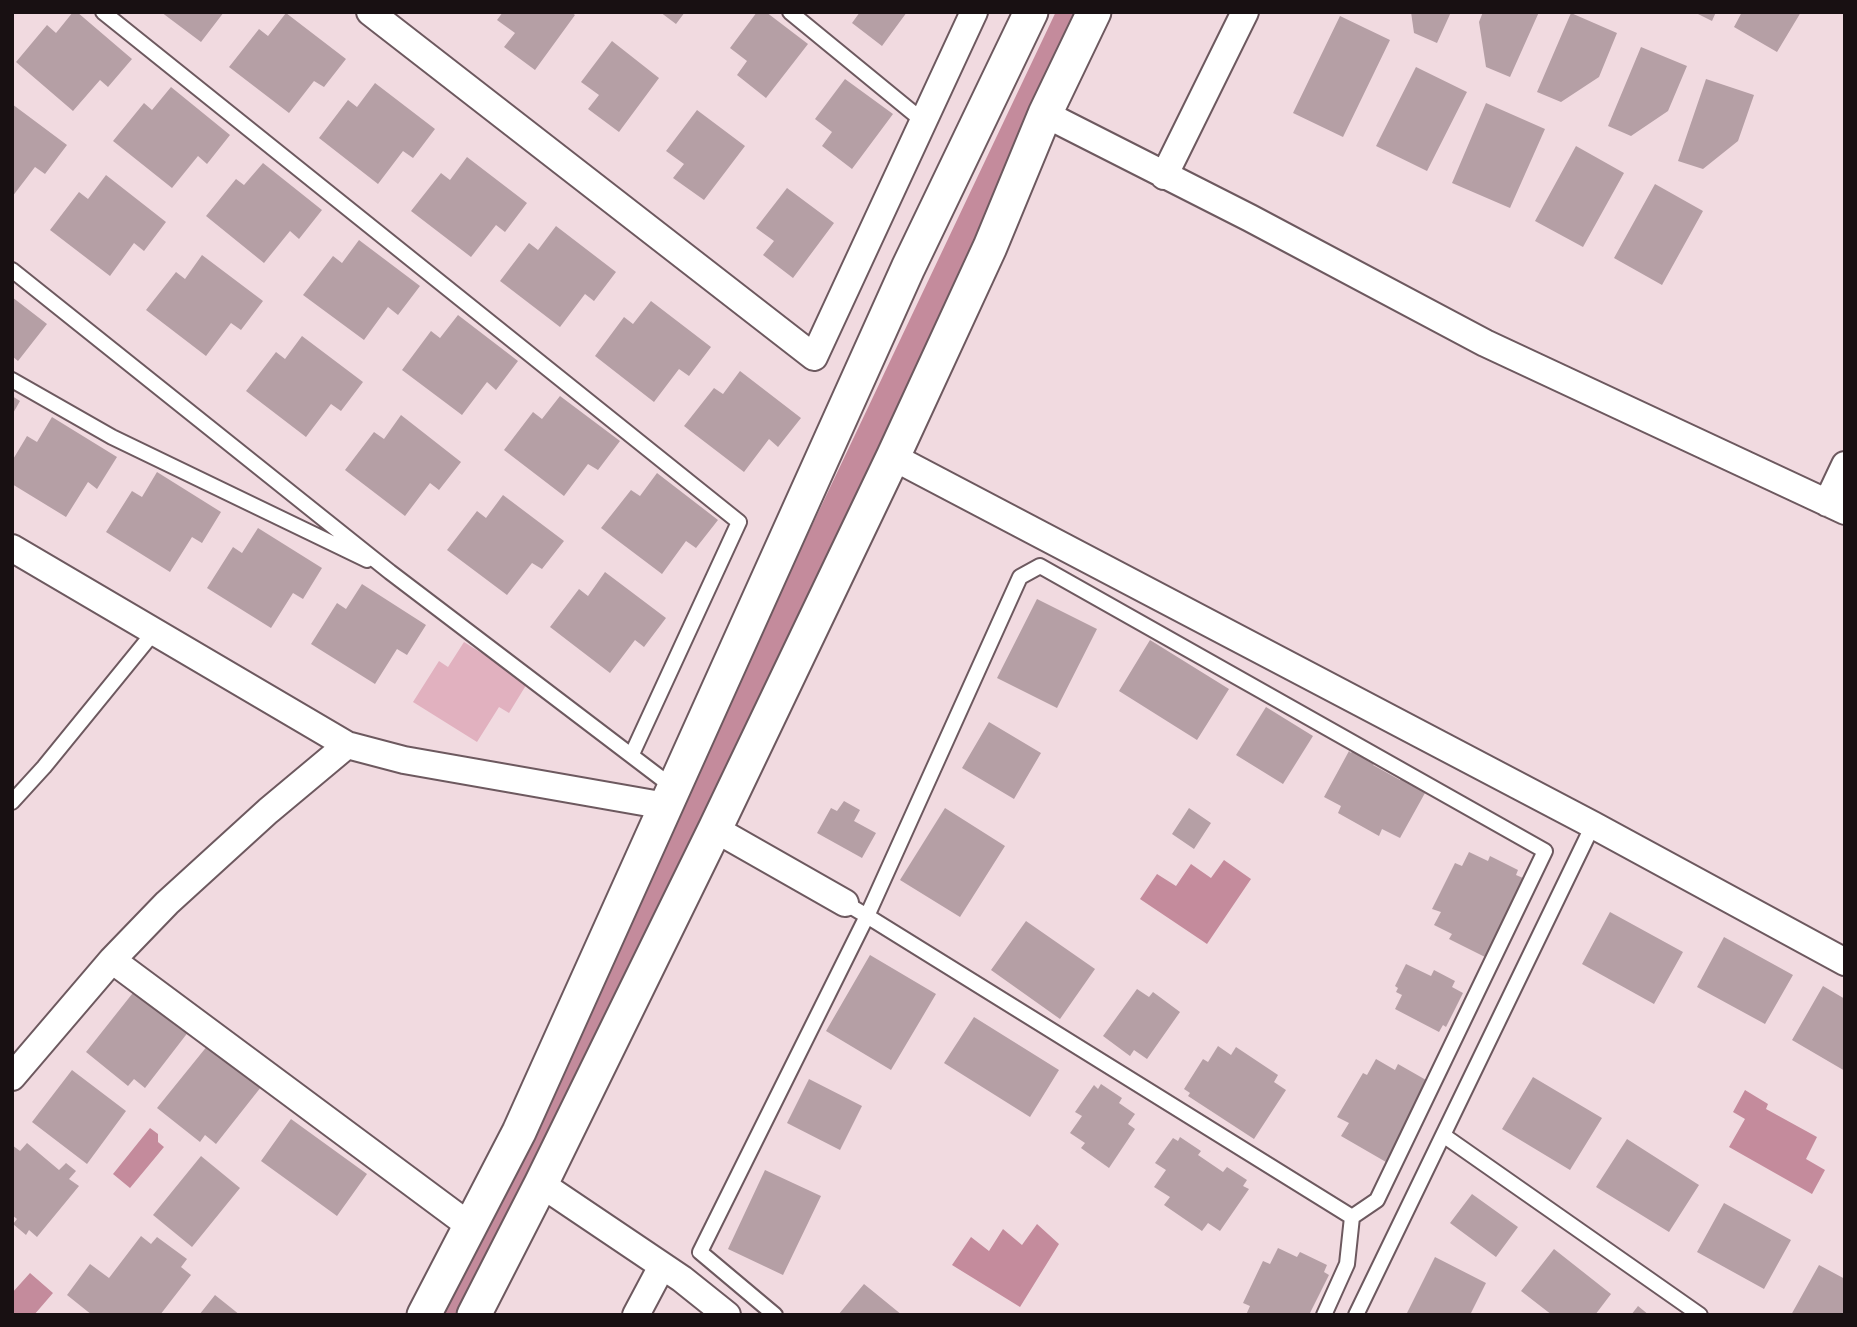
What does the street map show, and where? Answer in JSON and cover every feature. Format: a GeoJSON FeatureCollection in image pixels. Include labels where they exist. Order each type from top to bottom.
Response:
{"type":"FeatureCollection","features":[{"type":"Feature","properties":{"kind":"street"},"geometry":{"type":"LineString","coordinates":[[370,12],[814,357],[974,12]]}},
{"type":"Feature","properties":{"kind":"street"},"geometry":{"type":"LineString","coordinates":[[424,1315],[519,1132],[908,268],[1031,12]]}},
{"type":"Feature","properties":{"kind":"street"},"geometry":{"type":"LineString","coordinates":[[474,1315],[715,829],[893,457],[990,247],[1045,114],[1094,12]]}},
{"type":"Feature","properties":{"kind":"street"},"geometry":{"type":"LineString","coordinates":[[1164,176],[1245,12]]}},
{"type":"Feature","properties":{"kind":"street"},"geometry":{"type":"LineString","coordinates":[[1045,114],[1261,224],[1485,343],[1836,507],[1845,465]]}},
{"type":"Feature","properties":{"kind":"street"},"geometry":{"type":"LineString","coordinates":[[893,457],[1593,825],[1845,962]]}},
{"type":"Feature","properties":{"kind":"street"},"geometry":{"type":"LineString","coordinates":[[12,548],[347,745],[404,760],[670,797]]}},
{"type":"Feature","properties":{"kind":"street"},"geometry":{"type":"LineString","coordinates":[[12,1077],[112,960],[167,904],[268,811],[347,745]]}},
{"type":"Feature","properties":{"kind":"street"},"geometry":{"type":"LineString","coordinates":[[715,829],[856,909]]}},
{"type":"Feature","properties":{"kind":"street"},"geometry":{"type":"LineString","coordinates":[[112,960],[470,1226]]}},
{"type":"Feature","properties":{"kind":"street"},"geometry":{"type":"LineString","coordinates":[[541,1184],[662,1266],[727,1315]]}},
{"type":"Feature","properties":{"kind":"street"},"geometry":{"type":"LineString","coordinates":[[636,1315],[662,1266]]}},
{"type":"Feature","properties":{"kind":"lane"},"geometry":{"type":"LineString","coordinates":[[103,12],[739,522],[632,754]]}},
{"type":"Feature","properties":{"kind":"lane"},"geometry":{"type":"LineString","coordinates":[[790,12],[923,121]]}},
{"type":"Feature","properties":{"kind":"lane"},"geometry":{"type":"LineString","coordinates":[[12,270],[390,572],[632,754],[670,797]]}},
{"type":"Feature","properties":{"kind":"lane"},"geometry":{"type":"LineString","coordinates":[[12,380],[112,437],[390,572]]}},
{"type":"Feature","properties":{"kind":"lane"},"geometry":{"type":"LineString","coordinates":[[775,1315],[700,1252],[856,909],[1020,577],[1040,566],[1545,851],[1377,1200],[1352,1217],[1347,1264],[1324,1315]]}},
{"type":"Feature","properties":{"kind":"lane"},"geometry":{"type":"LineString","coordinates":[[12,802],[44,768],[154,632]]}},
{"type":"Feature","properties":{"kind":"lane"},"geometry":{"type":"LineString","coordinates":[[1356,1315],[1593,825]]}},
{"type":"Feature","properties":{"kind":"lane"},"geometry":{"type":"LineString","coordinates":[[856,909],[1352,1217]]}},
{"type":"Feature","properties":{"kind":"lane"},"geometry":{"type":"LineString","coordinates":[[1443,1135],[1700,1315]]}},
{"type":"Feature","properties":{"kind":"shaded area"},"geometry":{"type":"Polygon","coordinates":[[[464,642],[528,682],[509,713],[499,707],[477,742],[413,702],[439,661],[448,667],[464,642]]]}},
{"type":"Feature","properties":{"kind":"shaded area"},"geometry":{"type":"Polygon","coordinates":[[[1224,860],[1251,879],[1207,944],[1140,899],[1157,874],[1176,886],[1191,864],[1211,878],[1224,860]]]}},
{"type":"Feature","properties":{"kind":"shaded area"},"geometry":{"type":"Polygon","coordinates":[[[1745,1090],[1768,1104],[1766,1109],[1817,1137],[1806,1159],[1825,1170],[1812,1194],[1729,1147],[1745,1119],[1733,1112],[1745,1090]]]}},
{"type":"Feature","properties":{"kind":"shaded area"},"geometry":{"type":"Polygon","coordinates":[[[150,1128],[158,1134],[158,1142],[164,1147],[130,1188],[113,1174],[150,1128]]]}},
{"type":"Feature","properties":{"kind":"shaded area"},"geometry":{"type":"Polygon","coordinates":[[[1037,1224],[1059,1244],[1020,1307],[952,1265],[971,1237],[989,1251],[1003,1229],[1022,1245],[1037,1224]]]}},
{"type":"Feature","properties":{"kind":"shaded area"},"geometry":{"type":"Polygon","coordinates":[[[30,1273],[53,1293],[34,1315],[12,1315],[12,1293],[30,1273]]]}},
{"type":"Feature","properties":{"kind":"building"},"geometry":{"type":"Polygon","coordinates":[[[73,12],[77,12],[132,59],[108,87],[100,80],[73,111],[16,62],[47,25],[56,33],[73,12]]]}},
{"type":"Feature","properties":{"kind":"building"},"geometry":{"type":"Polygon","coordinates":[[[161,12],[224,12],[201,42],[161,12]]]}},
{"type":"Feature","properties":{"kind":"building"},"geometry":{"type":"Polygon","coordinates":[[[503,12],[571,12],[575,15],[535,70],[504,47],[515,33],[497,20],[503,12]]]}},
{"type":"Feature","properties":{"kind":"building"},"geometry":{"type":"Polygon","coordinates":[[[660,12],[685,12],[676,24],[660,12]]]}},
{"type":"Feature","properties":{"kind":"building"},"geometry":{"type":"Polygon","coordinates":[[[757,12],[766,12],[808,44],[766,98],[737,75],[747,61],[730,48],[757,12]]]}},
{"type":"Feature","properties":{"kind":"building"},"geometry":{"type":"Polygon","coordinates":[[[860,12],[907,12],[882,46],[852,23],[860,12]]]}},
{"type":"Feature","properties":{"kind":"building"},"geometry":{"type":"Polygon","coordinates":[[[1411,12],[1451,12],[1437,43],[1414,33],[1411,12]]]}},
{"type":"Feature","properties":{"kind":"building"},"geometry":{"type":"Polygon","coordinates":[[[1483,12],[1539,12],[1510,77],[1486,67],[1479,22],[1483,12]]]}},
{"type":"Feature","properties":{"kind":"building"},"geometry":{"type":"Polygon","coordinates":[[[1694,12],[1716,12],[1712,21],[1694,12]]]}},
{"type":"Feature","properties":{"kind":"building"},"geometry":{"type":"Polygon","coordinates":[[[1742,12],[1801,12],[1777,52],[1734,27],[1742,12]]]}},
{"type":"Feature","properties":{"kind":"building"},"geometry":{"type":"Polygon","coordinates":[[[286,13],[346,59],[324,87],[314,81],[289,113],[229,67],[259,29],[268,36],[286,13]]]}},
{"type":"Feature","properties":{"kind":"building"},"geometry":{"type":"Polygon","coordinates":[[[1571,13],[1617,33],[1599,77],[1561,102],[1537,92],[1571,13]]]}},
{"type":"Feature","properties":{"kind":"building"},"geometry":{"type":"Polygon","coordinates":[[[1340,16],[1390,40],[1343,137],[1293,113],[1340,16]]]}},
{"type":"Feature","properties":{"kind":"building"},"geometry":{"type":"Polygon","coordinates":[[[612,41],[659,78],[619,132],[588,109],[599,95],[581,82],[612,41]]]}},
{"type":"Feature","properties":{"kind":"building"},"geometry":{"type":"Polygon","coordinates":[[[1641,47],[1687,66],[1668,111],[1631,136],[1608,126],[1641,47]]]}},
{"type":"Feature","properties":{"kind":"building"},"geometry":{"type":"Polygon","coordinates":[[[1416,67],[1467,92],[1427,171],[1376,146],[1416,67]]]}},
{"type":"Feature","properties":{"kind":"building"},"geometry":{"type":"Polygon","coordinates":[[[845,79],[893,114],[852,169],[822,146],[832,132],[815,119],[845,79]]]}},
{"type":"Feature","properties":{"kind":"building"},"geometry":{"type":"Polygon","coordinates":[[[1706,79],[1754,95],[1738,141],[1703,169],[1678,161],[1706,79]]]}},
{"type":"Feature","properties":{"kind":"building"},"geometry":{"type":"Polygon","coordinates":[[[375,83],[435,129],[413,158],[403,151],[378,184],[319,138],[348,100],[357,107],[375,83]]]}},
{"type":"Feature","properties":{"kind":"building"},"geometry":{"type":"Polygon","coordinates":[[[171,87],[230,135],[207,164],[198,156],[172,188],[113,141],[144,103],[152,110],[171,87]]]}},
{"type":"Feature","properties":{"kind":"building"},"geometry":{"type":"Polygon","coordinates":[[[1486,103],[1545,129],[1510,208],[1452,183],[1486,103]]]}},
{"type":"Feature","properties":{"kind":"building"},"geometry":{"type":"Polygon","coordinates":[[[12,104],[67,145],[45,174],[35,167],[12,197],[12,104]]]}},
{"type":"Feature","properties":{"kind":"building"},"geometry":{"type":"Polygon","coordinates":[[[697,110],[745,146],[704,200],[673,178],[684,164],[666,151],[697,110]]]}},
{"type":"Feature","properties":{"kind":"building"},"geometry":{"type":"Polygon","coordinates":[[[1576,146],[1624,173],[1583,247],[1535,221],[1576,146]]]}},
{"type":"Feature","properties":{"kind":"building"},"geometry":{"type":"Polygon","coordinates":[[[467,157],[527,203],[505,232],[496,225],[471,257],[411,211],[441,173],[450,180],[467,157]]]}},
{"type":"Feature","properties":{"kind":"building"},"geometry":{"type":"Polygon","coordinates":[[[263,163],[322,210],[299,239],[290,231],[264,263],[206,216],[236,179],[244,185],[263,163]]]}},
{"type":"Feature","properties":{"kind":"building"},"geometry":{"type":"Polygon","coordinates":[[[106,175],[166,222],[144,251],[134,243],[110,276],[50,230],[79,192],[88,199],[106,175]]]}},
{"type":"Feature","properties":{"kind":"building"},"geometry":{"type":"Polygon","coordinates":[[[1655,184],[1703,211],[1662,285],[1614,258],[1655,184]]]}},
{"type":"Feature","properties":{"kind":"building"},"geometry":{"type":"Polygon","coordinates":[[[787,188],[834,223],[793,278],[763,255],[774,241],[756,228],[787,188]]]}},
{"type":"Feature","properties":{"kind":"building"},"geometry":{"type":"Polygon","coordinates":[[[556,226],[616,272],[594,301],[585,294],[560,327],[500,281],[529,243],[538,250],[556,226]]]}},
{"type":"Feature","properties":{"kind":"building"},"geometry":{"type":"Polygon","coordinates":[[[359,240],[420,286],[398,315],[388,307],[364,340],[303,295],[333,256],[342,263],[359,240]]]}},
{"type":"Feature","properties":{"kind":"building"},"geometry":{"type":"Polygon","coordinates":[[[202,255],[263,301],[241,330],[231,323],[206,356],[146,310],[176,272],[185,279],[202,255]]]}},
{"type":"Feature","properties":{"kind":"building"},"geometry":{"type":"Polygon","coordinates":[[[12,297],[47,324],[18,361],[12,356],[12,297]]]}},
{"type":"Feature","properties":{"kind":"building"},"geometry":{"type":"Polygon","coordinates":[[[651,301],[711,347],[689,376],[679,369],[654,402],[595,356],[624,317],[633,324],[651,301]]]}},
{"type":"Feature","properties":{"kind":"building"},"geometry":{"type":"Polygon","coordinates":[[[458,315],[518,361],[496,390],[487,382],[462,415],[402,370],[431,331],[440,338],[458,315]]]}},
{"type":"Feature","properties":{"kind":"building"},"geometry":{"type":"Polygon","coordinates":[[[302,336],[363,382],[341,411],[331,404],[306,437],[246,391],[276,352],[285,359],[302,336]]]}},
{"type":"Feature","properties":{"kind":"building"},"geometry":{"type":"Polygon","coordinates":[[[740,371],[801,418],[778,447],[769,439],[744,472],[684,426],[714,388],[723,394],[740,371]]]}},
{"type":"Feature","properties":{"kind":"building"},"geometry":{"type":"Polygon","coordinates":[[[12,396],[20,401],[12,415],[12,396]]]}},
{"type":"Feature","properties":{"kind":"building"},"geometry":{"type":"Polygon","coordinates":[[[560,396],[620,441],[598,470],[588,464],[564,496],[504,450],[533,412],[542,419],[560,396]]]}},
{"type":"Feature","properties":{"kind":"building"},"geometry":{"type":"Polygon","coordinates":[[[401,415],[461,462],[439,490],[430,483],[405,516],[345,470],[374,432],[384,439],[401,415]]]}},
{"type":"Feature","properties":{"kind":"building"},"geometry":{"type":"Polygon","coordinates":[[[52,417],[117,457],[97,489],[88,482],[66,517],[12,484],[12,461],[27,436],[37,442],[52,417]]]}},
{"type":"Feature","properties":{"kind":"building"},"geometry":{"type":"Polygon","coordinates":[[[157,472],[221,512],[202,543],[192,537],[170,572],[106,532],[132,491],[142,497],[157,472]]]}},
{"type":"Feature","properties":{"kind":"building"},"geometry":{"type":"Polygon","coordinates":[[[657,473],[718,520],[696,548],[686,541],[662,574],[601,528],[631,490],[640,496],[657,473]]]}},
{"type":"Feature","properties":{"kind":"building"},"geometry":{"type":"Polygon","coordinates":[[[503,495],[564,541],[542,569],[532,563],[507,595],[447,550],[477,511],[486,518],[503,495]]]}},
{"type":"Feature","properties":{"kind":"building"},"geometry":{"type":"Polygon","coordinates":[[[258,528],[322,568],[303,599],[293,593],[271,628],[207,588],[233,547],[242,553],[258,528]]]}},
{"type":"Feature","properties":{"kind":"building"},"geometry":{"type":"Polygon","coordinates":[[[605,572],[666,618],[644,647],[635,640],[610,673],[550,627],[579,589],[588,596],[605,572]]]}},
{"type":"Feature","properties":{"kind":"building"},"geometry":{"type":"Polygon","coordinates":[[[362,584],[426,625],[407,655],[397,649],[375,684],[311,644],[337,603],[346,609],[362,584]]]}},
{"type":"Feature","properties":{"kind":"building"},"geometry":{"type":"Polygon","coordinates":[[[1037,599],[1097,629],[1057,708],[997,678],[1037,599]]]}},
{"type":"Feature","properties":{"kind":"building"},"geometry":{"type":"Polygon","coordinates":[[[1150,640],[1229,689],[1197,740],[1119,691],[1150,640]]]}},
{"type":"Feature","properties":{"kind":"building"},"geometry":{"type":"Polygon","coordinates":[[[1266,707],[1313,736],[1283,784],[1236,755],[1266,707]]]}},
{"type":"Feature","properties":{"kind":"building"},"geometry":{"type":"Polygon","coordinates":[[[989,722],[1041,753],[1014,799],[962,768],[989,722]]]}},
{"type":"Feature","properties":{"kind":"building"},"geometry":{"type":"Polygon","coordinates":[[[1355,747],[1377,759],[1373,765],[1400,780],[1403,774],[1425,786],[1422,791],[1425,793],[1400,838],[1382,829],[1379,836],[1338,813],[1341,806],[1324,797],[1349,751],[1351,753],[1355,747]]]}},
{"type":"Feature","properties":{"kind":"building"},"geometry":{"type":"Polygon","coordinates":[[[844,801],[860,810],[854,821],[876,833],[862,858],[817,833],[831,808],[837,811],[844,801]]]}},
{"type":"Feature","properties":{"kind":"building"},"geometry":{"type":"Polygon","coordinates":[[[945,808],[1005,846],[960,917],[900,880],[945,808]]]}},
{"type":"Feature","properties":{"kind":"building"},"geometry":{"type":"Polygon","coordinates":[[[1189,808],[1211,823],[1194,849],[1172,834],[1189,808]]]}},
{"type":"Feature","properties":{"kind":"building"},"geometry":{"type":"Polygon","coordinates":[[[1469,852],[1488,861],[1490,856],[1518,870],[1516,875],[1523,878],[1485,957],[1449,939],[1452,934],[1434,925],[1441,912],[1432,909],[1455,863],[1462,866],[1469,852]]]}},
{"type":"Feature","properties":{"kind":"building"},"geometry":{"type":"Polygon","coordinates":[[[1610,912],[1683,952],[1654,1004],[1582,964],[1610,912]]]}},
{"type":"Feature","properties":{"kind":"building"},"geometry":{"type":"Polygon","coordinates":[[[1026,921],[1095,969],[1060,1019],[991,970],[1026,921]]]}},
{"type":"Feature","properties":{"kind":"building"},"geometry":{"type":"Polygon","coordinates":[[[1724,937],[1793,975],[1765,1024],[1697,987],[1724,937]]]}},
{"type":"Feature","properties":{"kind":"building"},"geometry":{"type":"Polygon","coordinates":[[[870,955],[936,994],[891,1070],[826,1031],[870,955]]]}},
{"type":"Feature","properties":{"kind":"building"},"geometry":{"type":"Polygon","coordinates":[[[1406,964],[1431,976],[1434,970],[1455,981],[1452,987],[1463,993],[1446,1027],[1443,1025],[1439,1032],[1395,1009],[1402,995],[1396,992],[1398,988],[1395,986],[1406,964]]]}},
{"type":"Feature","properties":{"kind":"building"},"geometry":{"type":"Polygon","coordinates":[[[1823,986],[1845,999],[1845,1071],[1792,1040],[1823,986]]]}},
{"type":"Feature","properties":{"kind":"building"},"geometry":{"type":"Polygon","coordinates":[[[136,989],[189,1031],[145,1088],[134,1079],[128,1086],[86,1052],[136,989]]]}},
{"type":"Feature","properties":{"kind":"building"},"geometry":{"type":"Polygon","coordinates":[[[1137,989],[1149,997],[1153,992],[1180,1012],[1147,1059],[1134,1050],[1130,1056],[1103,1036],[1137,989]]]}},
{"type":"Feature","properties":{"kind":"building"},"geometry":{"type":"Polygon","coordinates":[[[974,1017],[1059,1070],[1030,1117],[944,1063],[974,1017]]]}},
{"type":"Feature","properties":{"kind":"building"},"geometry":{"type":"Polygon","coordinates":[[[208,1045],[261,1087],[216,1144],[205,1135],[200,1142],[157,1108],[208,1045]]]}},
{"type":"Feature","properties":{"kind":"building"},"geometry":{"type":"Polygon","coordinates":[[[1218,1046],[1231,1055],[1236,1047],[1278,1075],[1274,1082],[1286,1090],[1254,1139],[1188,1096],[1190,1093],[1184,1089],[1203,1059],[1208,1062],[1218,1046]]]}},
{"type":"Feature","properties":{"kind":"building"},"geometry":{"type":"Polygon","coordinates":[[[1376,1059],[1395,1070],[1398,1064],[1426,1080],[1423,1085],[1428,1088],[1399,1134],[1405,1137],[1393,1159],[1389,1157],[1386,1162],[1341,1136],[1349,1123],[1337,1117],[1363,1073],[1367,1075],[1376,1059]]]}},
{"type":"Feature","properties":{"kind":"building"},"geometry":{"type":"Polygon","coordinates":[[[72,1070],[126,1111],[87,1164],[32,1122],[72,1070]]]}},
{"type":"Feature","properties":{"kind":"building"},"geometry":{"type":"Polygon","coordinates":[[[1533,1077],[1602,1118],[1570,1170],[1502,1129],[1533,1077]]]}},
{"type":"Feature","properties":{"kind":"building"},"geometry":{"type":"Polygon","coordinates":[[[809,1079],[862,1106],[840,1150],[787,1123],[809,1079]]]}},
{"type":"Feature","properties":{"kind":"building"},"geometry":{"type":"Polygon","coordinates":[[[1101,1084],[1122,1098],[1119,1103],[1135,1114],[1128,1124],[1135,1129],[1109,1168],[1081,1148],[1085,1143],[1070,1133],[1082,1116],[1075,1112],[1094,1085],[1098,1089],[1101,1084]]]}},
{"type":"Feature","properties":{"kind":"building"},"geometry":{"type":"Polygon","coordinates":[[[291,1119],[367,1174],[337,1216],[261,1161],[291,1119]]]}},
{"type":"Feature","properties":{"kind":"building"},"geometry":{"type":"Polygon","coordinates":[[[1180,1137],[1201,1151],[1198,1155],[1223,1172],[1227,1167],[1247,1180],[1243,1186],[1249,1189],[1220,1231],[1208,1223],[1202,1231],[1164,1205],[1170,1197],[1154,1187],[1166,1170],[1155,1163],[1173,1138],[1178,1141],[1180,1137]]]}},
{"type":"Feature","properties":{"kind":"building"},"geometry":{"type":"Polygon","coordinates":[[[1627,1139],[1699,1185],[1669,1232],[1596,1187],[1627,1139]]]}},
{"type":"Feature","properties":{"kind":"building"},"geometry":{"type":"Polygon","coordinates":[[[27,1143],[59,1170],[66,1163],[76,1171],[69,1179],[79,1186],[37,1237],[29,1230],[26,1235],[13,1224],[17,1219],[12,1215],[12,1145],[20,1151],[27,1143]]]}},
{"type":"Feature","properties":{"kind":"building"},"geometry":{"type":"Polygon","coordinates":[[[201,1156],[240,1188],[192,1247],[153,1215],[201,1156]]]}},
{"type":"Feature","properties":{"kind":"building"},"geometry":{"type":"Polygon","coordinates":[[[765,1170],[821,1196],[783,1275],[728,1249],[765,1170]]]}},
{"type":"Feature","properties":{"kind":"building"},"geometry":{"type":"Polygon","coordinates":[[[1472,1194],[1518,1227],[1496,1257],[1450,1223],[1472,1194]]]}},
{"type":"Feature","properties":{"kind":"building"},"geometry":{"type":"Polygon","coordinates":[[[1724,1203],[1791,1240],[1764,1289],[1697,1252],[1724,1203]]]}},
{"type":"Feature","properties":{"kind":"building"},"geometry":{"type":"Polygon","coordinates":[[[141,1236],[151,1244],[157,1237],[187,1259],[181,1267],[191,1275],[160,1315],[92,1315],[67,1295],[90,1264],[109,1278],[141,1236]]]}},
{"type":"Feature","properties":{"kind":"building"},"geometry":{"type":"Polygon","coordinates":[[[1278,1248],[1297,1257],[1300,1252],[1327,1265],[1324,1272],[1329,1275],[1309,1315],[1246,1315],[1250,1306],[1243,1303],[1263,1261],[1270,1264],[1278,1248]]]}},
{"type":"Feature","properties":{"kind":"building"},"geometry":{"type":"Polygon","coordinates":[[[1554,1249],[1611,1294],[1595,1315],[1552,1315],[1521,1291],[1554,1249]]]}},
{"type":"Feature","properties":{"kind":"building"},"geometry":{"type":"Polygon","coordinates":[[[1435,1257],[1486,1283],[1470,1315],[1406,1315],[1435,1257]]]}},
{"type":"Feature","properties":{"kind":"building"},"geometry":{"type":"Polygon","coordinates":[[[1819,1265],[1845,1279],[1845,1315],[1791,1315],[1819,1265]]]}},
{"type":"Feature","properties":{"kind":"building"},"geometry":{"type":"Polygon","coordinates":[[[864,1284],[902,1315],[838,1315],[864,1284]]]}},
{"type":"Feature","properties":{"kind":"building"},"geometry":{"type":"Polygon","coordinates":[[[215,1295],[240,1315],[199,1315],[215,1295]]]}},
{"type":"Feature","properties":{"kind":"building"},"geometry":{"type":"Polygon","coordinates":[[[1638,1306],[1649,1315],[1631,1315],[1638,1306]]]}},
{"type":"Feature","properties":{"kind":"waterway"},"geometry":{"type":"LineString","coordinates":[[448,1315],[587,1038],[1074,12]]}}]}
